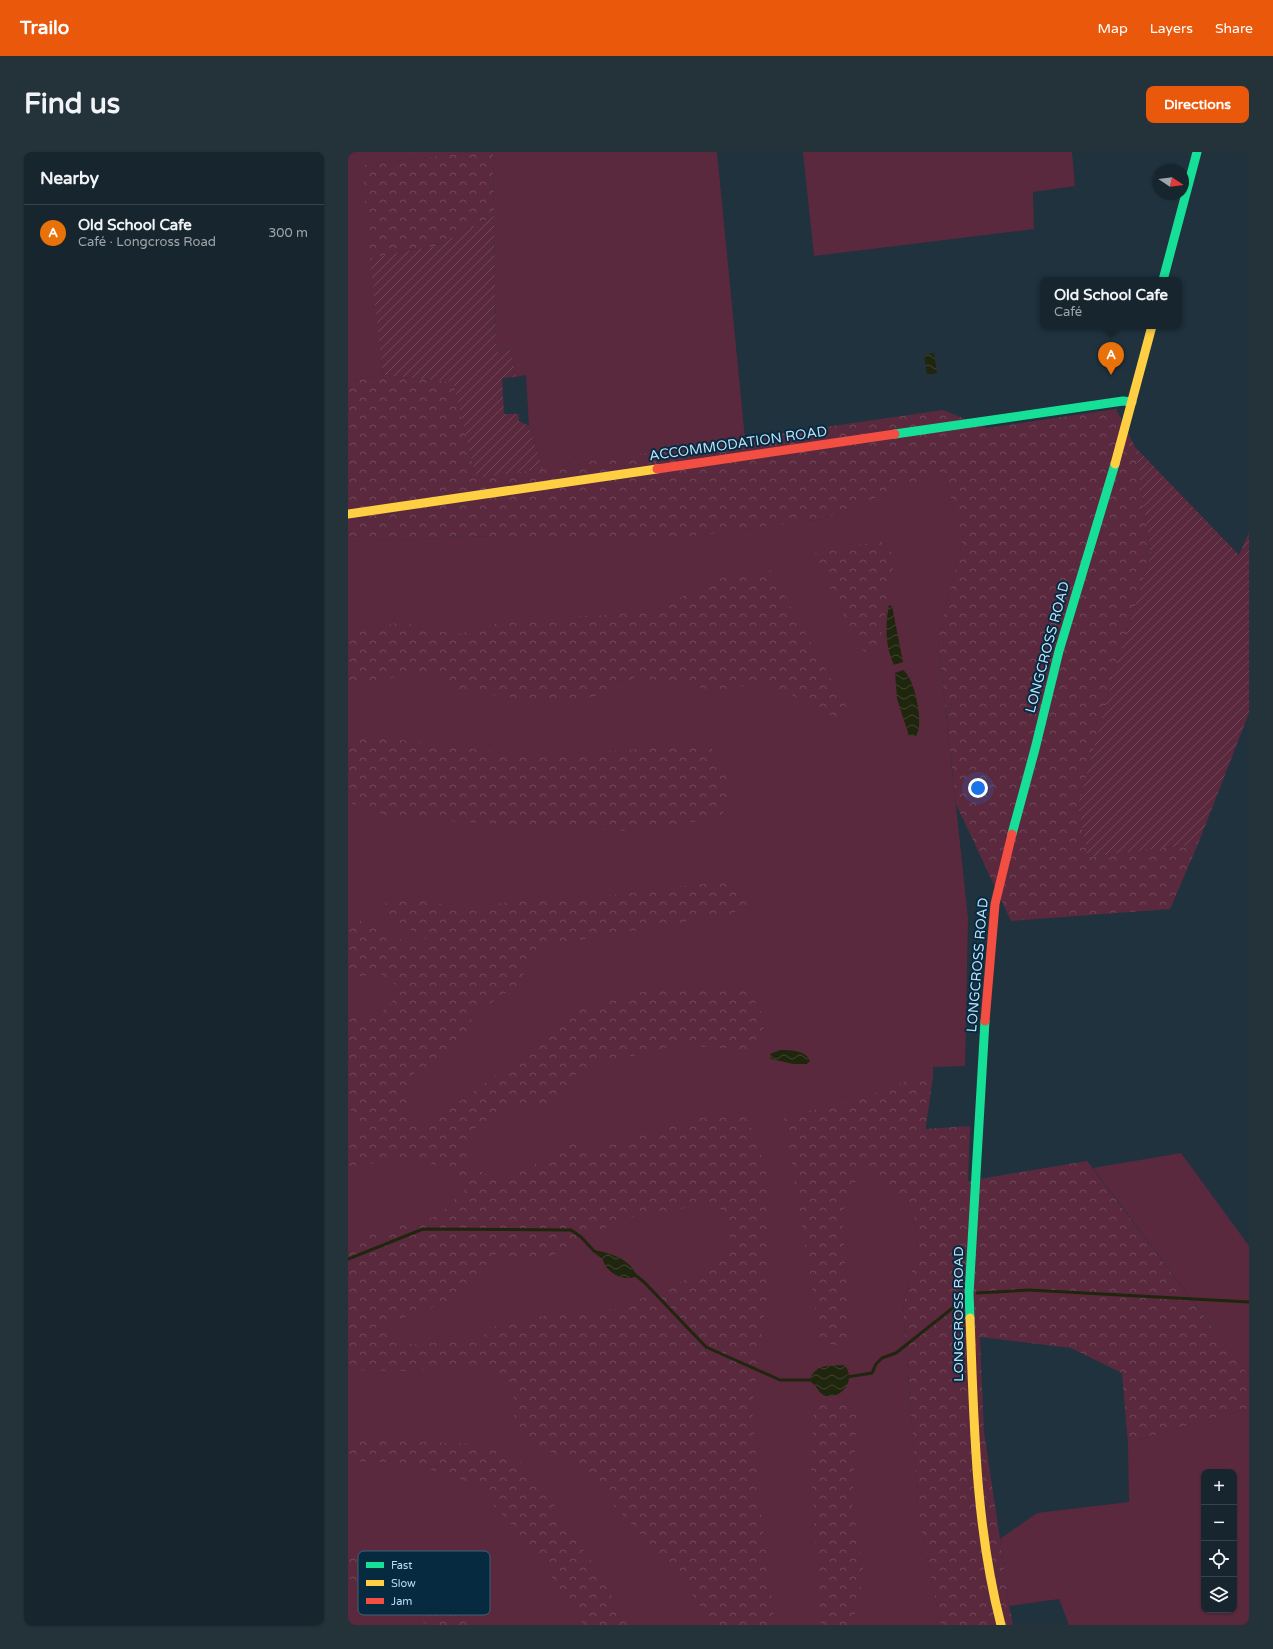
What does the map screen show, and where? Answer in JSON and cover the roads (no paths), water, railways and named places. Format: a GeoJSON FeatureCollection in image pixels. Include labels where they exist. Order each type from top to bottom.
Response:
{"type":"FeatureCollection","features":[{"type":"Feature","properties":{"kind":"main road"},"geometry":{"type":"LineString","coordinates":[[1164,277],[1197,152]]}},
{"type":"Feature","properties":{"kind":"main road","name":"LONGCROSS ROAD"},"geometry":{"type":"LineString","coordinates":[[1001,1625],[994,1598],[987,1554],[976,1462],[969,1294],[980,1092],[995,904],[1003,866],[1033,756],[1059,651],[1123,436],[1151,329]]}},
{"type":"Feature","properties":{"kind":"main road","name":"ACCOMMODATION ROAD"},"geometry":{"type":"LineString","coordinates":[[348,514],[1123,401],[1132,402]]}},
{"type":"Feature","properties":{"kind":"water"},"geometry":{"type":"Polygon","coordinates":[[[934,353],[937,373],[927,375],[924,355],[934,353]]]}},
{"type":"Feature","properties":{"kind":"water"},"geometry":{"type":"Polygon","coordinates":[[[889,605],[892,606],[903,662],[894,665],[887,643],[887,620],[889,605]]]}},
{"type":"Feature","properties":{"kind":"water"},"geometry":{"type":"Polygon","coordinates":[[[903,670],[910,680],[918,705],[919,729],[916,736],[909,736],[897,699],[895,673],[903,670]]]}},
{"type":"Feature","properties":{"kind":"water"},"geometry":{"type":"Polygon","coordinates":[[[780,1050],[801,1053],[808,1057],[810,1061],[807,1064],[793,1064],[771,1059],[770,1054],[780,1050]]]}},
{"type":"Feature","properties":{"kind":"water"},"geometry":{"type":"Polygon","coordinates":[[[591,1249],[615,1256],[625,1261],[634,1270],[635,1277],[626,1278],[617,1276],[606,1267],[603,1259],[591,1249]]]}},
{"type":"Feature","properties":{"kind":"water"},"geometry":{"type":"Polygon","coordinates":[[[844,1365],[848,1370],[848,1381],[843,1391],[838,1394],[826,1396],[811,1382],[810,1379],[816,1370],[824,1366],[844,1365]]]}},
{"type":"Feature","properties":{"kind":"waterway"},"geometry":{"type":"LineString","coordinates":[[348,1259],[423,1229],[571,1230],[581,1237],[594,1251]]}},
{"type":"Feature","properties":{"kind":"waterway"},"geometry":{"type":"LineString","coordinates":[[633,1273],[645,1283],[706,1347],[780,1380],[813,1380]]}},
{"type":"Feature","properties":{"kind":"waterway"},"geometry":{"type":"LineString","coordinates":[[977,1293],[1029,1290],[1249,1302]]}},
{"type":"Feature","properties":{"kind":"waterway"},"geometry":{"type":"LineString","coordinates":[[847,1377],[872,1373],[876,1364],[882,1358],[896,1353],[964,1299]]}},
{"type":"Feature","properties":{"kind":"place","name":"Old School Cafe"},"geometry":{"type":"Point","coordinates":[1111,375]}}]}
